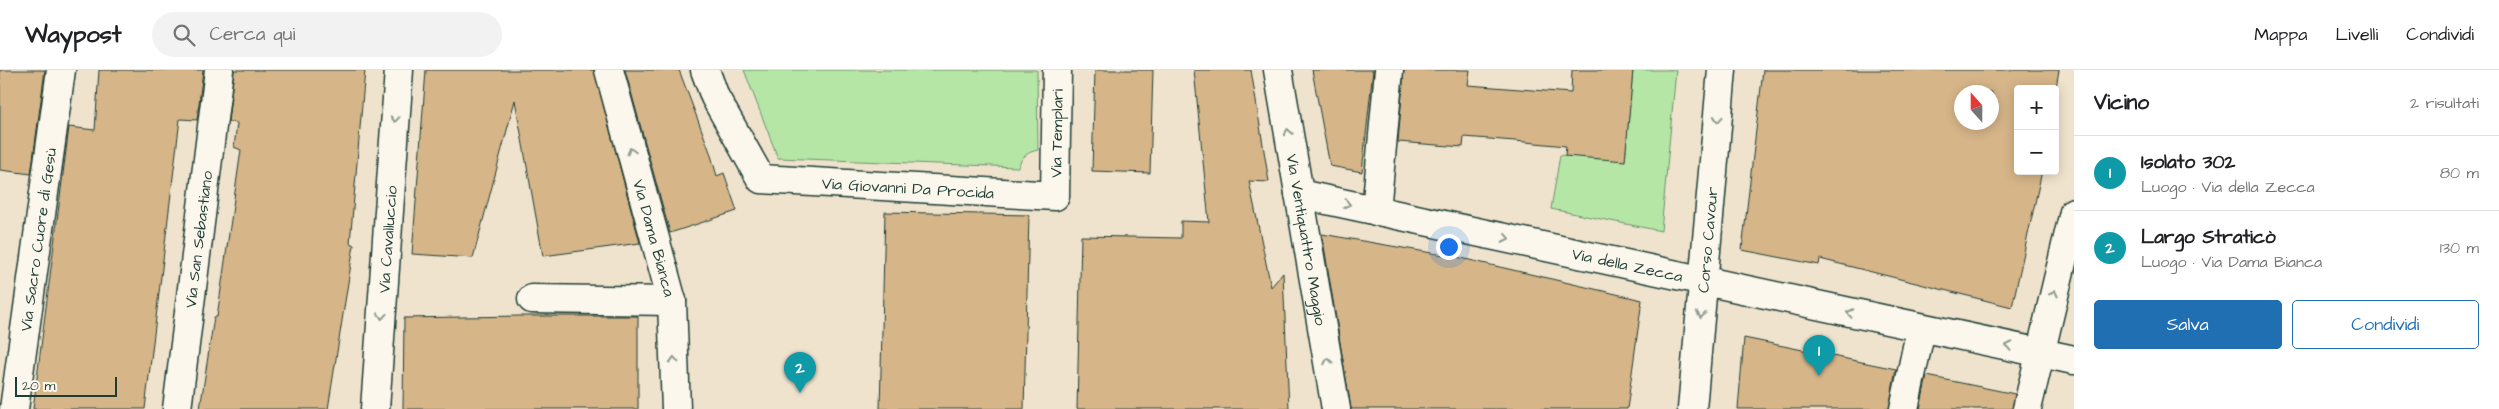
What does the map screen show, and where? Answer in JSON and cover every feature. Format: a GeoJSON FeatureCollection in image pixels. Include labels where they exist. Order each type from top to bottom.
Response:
{"type":"FeatureCollection","features":[{"type":"Feature","properties":{"kind":"street","name":"Via Sacro Cuore di Gesù"},"geometry":{"type":"LineString","coordinates":[[14,409],[61,70]]}},
{"type":"Feature","properties":{"kind":"street","name":"Via San Sebastiano"},"geometry":{"type":"LineString","coordinates":[[177,409],[219,70]]}},
{"type":"Feature","properties":{"kind":"street","name":"Via Cavalluccio"},"geometry":{"type":"LineString","coordinates":[[375,409],[399,70]]}},
{"type":"Feature","properties":{"kind":"street","name":"Via Dama Bianca"},"geometry":{"type":"LineString","coordinates":[[609,70],[672,301],[676,409]]}},
{"type":"Feature","properties":{"kind":"street","name":"Via Giovanni Da Procida"},"geometry":{"type":"LineString","coordinates":[[705,70],[715,96],[761,179],[1055,196]]}},
{"type":"Feature","properties":{"kind":"street","name":"Via Templari"},"geometry":{"type":"LineString","coordinates":[[1055,196],[1057,70]]}},
{"type":"Feature","properties":{"kind":"street","name":"Via Ventiquattro Maggio"},"geometry":{"type":"LineString","coordinates":[[1278,70],[1336,409]]}},
{"type":"Feature","properties":{"kind":"street"},"geometry":{"type":"LineString","coordinates":[[1376,211],[1389,70]]}},
{"type":"Feature","properties":{"kind":"street","name":"Corso Cavour"},"geometry":{"type":"LineString","coordinates":[[1692,409],[1722,70]]}},
{"type":"Feature","properties":{"kind":"street","name":"Via della Zecca"},"geometry":{"type":"LineString","coordinates":[[1299,194],[2074,360]]}},
{"type":"Feature","properties":{"kind":"street"},"geometry":{"type":"LineString","coordinates":[[2027,409],[2074,212]]}},
{"type":"Feature","properties":{"kind":"street"},"geometry":{"type":"LineString","coordinates":[[532,300],[672,301]]}},
{"type":"Feature","properties":{"kind":"street"},"geometry":{"type":"LineString","coordinates":[[1904,409],[1921,328]]}},
{"type":"Feature","properties":{"kind":"green space"},"geometry":{"type":"Polygon","coordinates":[[[744,70],[1037,70],[1038,150],[1026,155],[1018,167],[778,158],[744,70]]]}},
{"type":"Feature","properties":{"kind":"green space"},"geometry":{"type":"Polygon","coordinates":[[[1633,70],[1676,70],[1661,231],[1551,209],[1560,155],[1625,160],[1633,70]]]}},
{"type":"Feature","properties":{"kind":"building"},"geometry":{"type":"Polygon","coordinates":[[[0,70],[45,70],[31,174],[0,170],[0,70]]]}},
{"type":"Feature","properties":{"kind":"building"},"geometry":{"type":"Polygon","coordinates":[[[99,70],[203,70],[197,120],[180,119],[145,409],[33,409],[69,127],[95,130],[99,70]]]}},
{"type":"Feature","properties":{"kind":"building"},"geometry":{"type":"Polygon","coordinates":[[[234,70],[365,70],[350,243],[354,245],[328,409],[200,409],[214,317],[217,317],[241,150],[234,147],[237,123],[228,122],[234,70]]]}},
{"type":"Feature","properties":{"kind":"building"},"geometry":{"type":"Polygon","coordinates":[[[426,70],[594,70],[640,243],[543,256],[515,100],[473,258],[412,254],[426,70]]]}},
{"type":"Feature","properties":{"kind":"building"},"geometry":{"type":"Polygon","coordinates":[[[625,70],[679,70],[710,152],[717,176],[724,173],[737,211],[670,233],[625,70]]]}},
{"type":"Feature","properties":{"kind":"building"},"geometry":{"type":"Polygon","coordinates":[[[1095,70],[1153,70],[1150,173],[1092,171],[1095,70]]]}},
{"type":"Feature","properties":{"kind":"building"},"geometry":{"type":"Polygon","coordinates":[[[1194,70],[1251,70],[1269,182],[1249,181],[1271,287],[1283,273],[1289,409],[1077,409],[1081,236],[1181,238],[1181,221],[1209,222],[1194,70]]]}},
{"type":"Feature","properties":{"kind":"building"},"geometry":{"type":"Polygon","coordinates":[[[1312,70],[1373,70],[1362,172],[1330,166],[1312,70]]]}},
{"type":"Feature","properties":{"kind":"building"},"geometry":{"type":"Polygon","coordinates":[[[1404,70],[1470,70],[1468,85],[1571,93],[1572,70],[1633,70],[1625,161],[1565,156],[1566,146],[1515,141],[1464,137],[1463,147],[1398,142],[1404,70]]]}},
{"type":"Feature","properties":{"kind":"building"},"geometry":{"type":"Polygon","coordinates":[[[1763,70],[2059,70],[2056,85],[2014,85],[2014,175],[2041,175],[2012,307],[1820,259],[1819,265],[1742,250],[1763,70]]]}},
{"type":"Feature","properties":{"kind":"building"},"geometry":{"type":"Polygon","coordinates":[[[885,212],[1029,215],[1024,409],[880,409],[885,212]]]}},
{"type":"Feature","properties":{"kind":"building"},"geometry":{"type":"Polygon","coordinates":[[[1322,234],[1461,258],[1642,300],[1627,409],[1351,409],[1322,234]]]}},
{"type":"Feature","properties":{"kind":"building"},"geometry":{"type":"Polygon","coordinates":[[[638,316],[638,409],[403,409],[404,318],[638,316]]]}},
{"type":"Feature","properties":{"kind":"building"},"geometry":{"type":"Polygon","coordinates":[[[1744,338],[1896,369],[1889,409],[1738,409],[1744,338]]]}},
{"type":"Feature","properties":{"kind":"building"},"geometry":{"type":"Polygon","coordinates":[[[1927,376],[2015,394],[2012,409],[1920,409],[1927,376]]]}},
{"type":"Feature","properties":{"kind":"place","name":"Isolato 302"},"geometry":{"type":"Point","coordinates":[1819,376]}},
{"type":"Feature","properties":{"kind":"place","name":"Largo Straticò"},"geometry":{"type":"Point","coordinates":[800,393]}}]}
